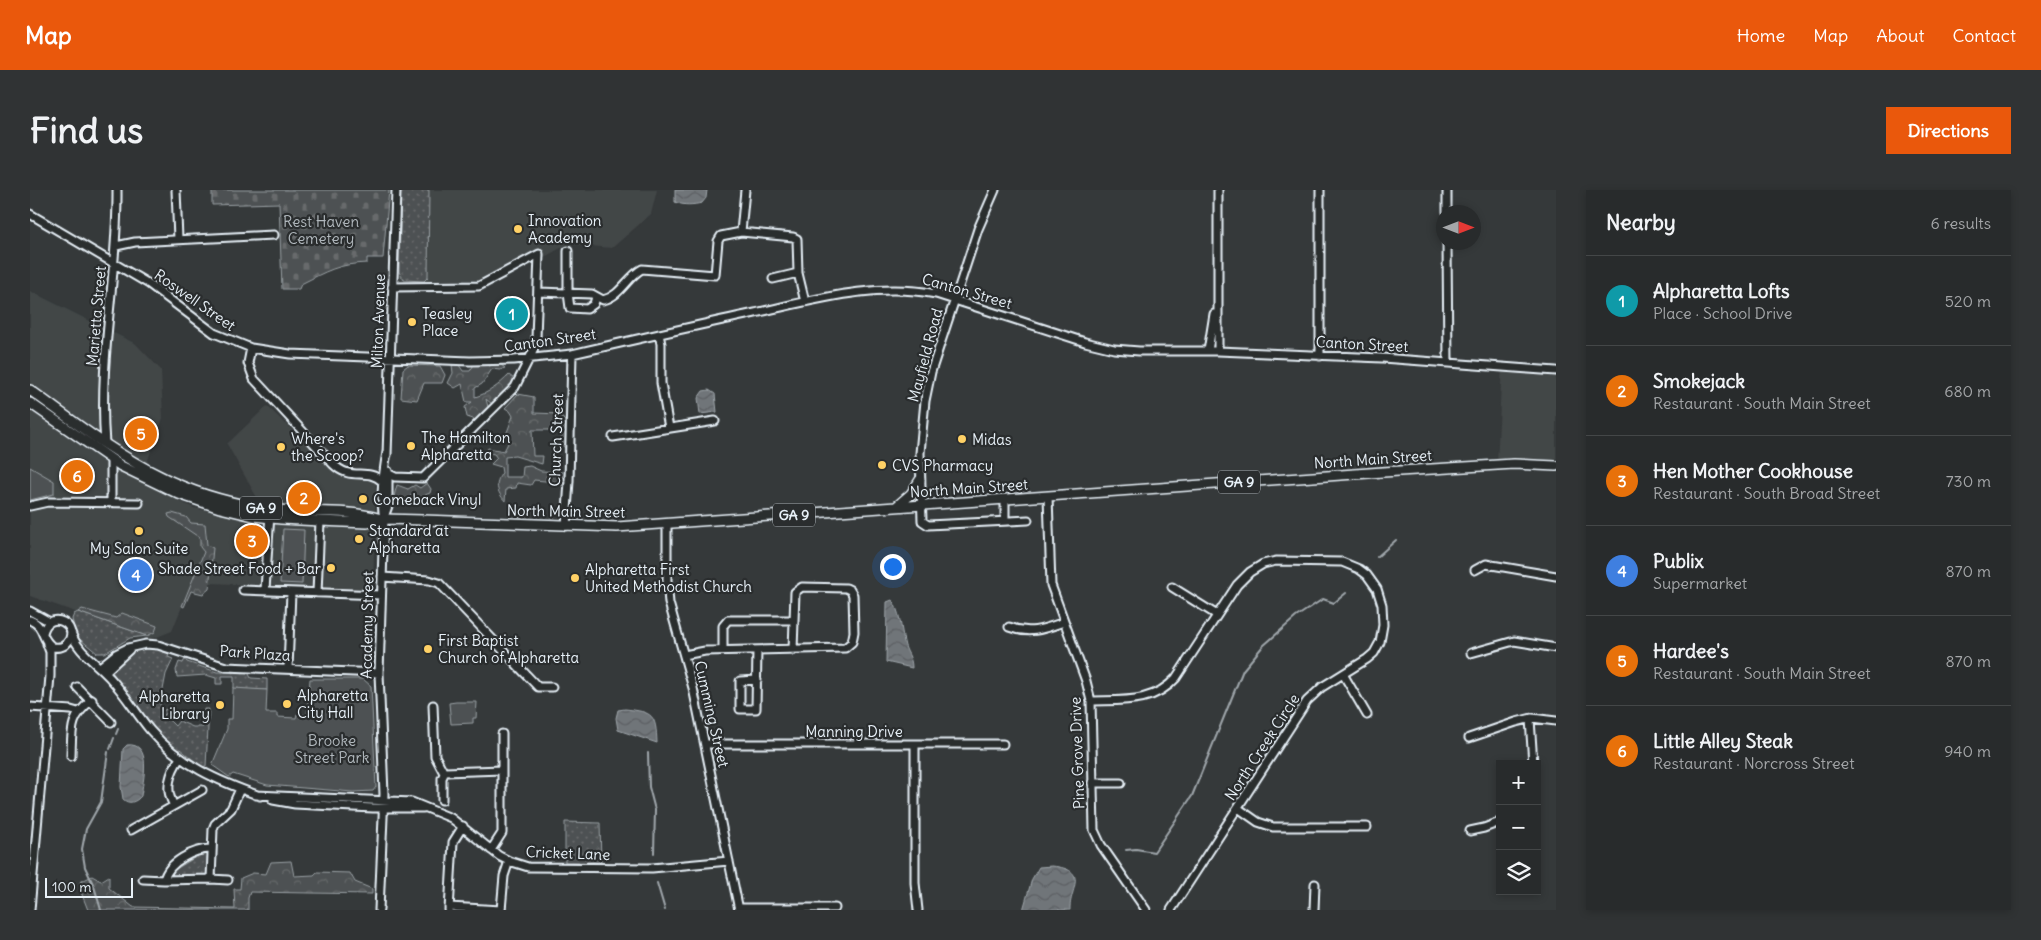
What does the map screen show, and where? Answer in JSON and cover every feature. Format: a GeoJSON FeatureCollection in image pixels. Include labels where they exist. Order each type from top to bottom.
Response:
{"type":"FeatureCollection","features":[{"type":"Feature","properties":{"kind":"main road","name":"GA 9"},"geometry":{"type":"LineString","coordinates":[[30,390],[105,444],[145,468],[196,491],[270,514],[367,514],[384,520]]}},
{"type":"Feature","properties":{"kind":"main road","name":"GA 9"},"geometry":{"type":"LineString","coordinates":[[30,403],[111,459],[141,477],[186,497],[228,510],[320,521],[367,523],[384,520]]}},
{"type":"Feature","properties":{"kind":"main road"},"geometry":{"type":"LineString","coordinates":[[71,431],[78,431],[99,446],[105,444]]}},
{"type":"Feature","properties":{"kind":"main road"},"geometry":{"type":"LineString","coordinates":[[111,459],[116,456],[136,468],[145,468]]}},
{"type":"Feature","properties":{"kind":"main road","name":"North Main Street"},"geometry":{"type":"LineString","coordinates":[[384,520],[616,527],[1514,464],[1556,466]]}},
{"type":"Feature","properties":{"kind":"main road"},"geometry":{"type":"LineString","coordinates":[[895,507],[911,494],[920,480]]}},
{"type":"Feature","properties":{"kind":"street","name":"Marietta Street"},"geometry":{"type":"LineString","coordinates":[[105,444],[106,349],[115,264],[117,190]]}},
{"type":"Feature","properties":{"kind":"street"},"geometry":{"type":"LineString","coordinates":[[176,190],[178,239]]}},
{"type":"Feature","properties":{"kind":"street","name":"Milton Avenue"},"geometry":{"type":"LineString","coordinates":[[384,520],[388,506],[389,474],[387,452],[396,190]]}},
{"type":"Feature","properties":{"kind":"street"},"geometry":{"type":"LineString","coordinates":[[742,232],[745,190]]}},
{"type":"Feature","properties":{"kind":"street","name":"Mayfield Road"},"geometry":{"type":"LineString","coordinates":[[995,190],[978,229],[931,372],[925,401],[920,453],[920,480],[922,521],[928,525],[1006,521]]}},
{"type":"Feature","properties":{"kind":"street"},"geometry":{"type":"LineString","coordinates":[[1208,351],[1214,334],[1216,304],[1218,190]]}},
{"type":"Feature","properties":{"kind":"street"},"geometry":{"type":"LineString","coordinates":[[1320,190],[1320,356]]}},
{"type":"Feature","properties":{"kind":"street"},"geometry":{"type":"LineString","coordinates":[[1447,190],[1447,205]]}},
{"type":"Feature","properties":{"kind":"street","name":"Roswell Street"},"geometry":{"type":"LineString","coordinates":[[30,214],[149,284],[214,333],[251,348],[281,353],[390,358]]}},
{"type":"Feature","properties":{"kind":"street"},"geometry":{"type":"LineString","coordinates":[[539,292],[592,294],[603,300],[613,297],[642,269],[715,275],[718,241],[721,236],[742,232],[797,239],[798,273],[805,302]]}},
{"type":"Feature","properties":{"kind":"street"},"geometry":{"type":"LineString","coordinates":[[116,246],[127,243],[178,239],[274,235]]}},
{"type":"Feature","properties":{"kind":"street"},"geometry":{"type":"LineString","coordinates":[[1447,250],[1448,363]]}},
{"type":"Feature","properties":{"kind":"street"},"geometry":{"type":"LineString","coordinates":[[568,251],[568,305],[572,309],[587,309],[594,304],[596,297]]}},
{"type":"Feature","properties":{"kind":"street"},"geometry":{"type":"LineString","coordinates":[[389,474],[395,477],[423,478],[515,387],[530,358],[536,338],[539,254],[480,286],[392,286]]}},
{"type":"Feature","properties":{"kind":"street"},"geometry":{"type":"LineString","coordinates":[[773,279],[798,273]]}},
{"type":"Feature","properties":{"kind":"street","name":"Canton Street"},"geometry":{"type":"LineString","coordinates":[[390,358],[470,362],[572,354],[805,302],[868,290],[888,289],[923,292],[954,300],[1085,342],[1114,349],[1139,351],[1218,351],[1320,356],[1556,371]]}},
{"type":"Feature","properties":{"kind":"street"},"geometry":{"type":"LineString","coordinates":[[659,334],[661,344],[661,383],[669,428]]}},
{"type":"Feature","properties":{"kind":"street"},"geometry":{"type":"LineString","coordinates":[[1214,334],[1218,351]]}},
{"type":"Feature","properties":{"kind":"street"},"geometry":{"type":"LineString","coordinates":[[251,348],[248,363],[254,379],[338,469],[346,473],[371,475],[382,481]]}},
{"type":"Feature","properties":{"kind":"street","name":"Church Street"},"geometry":{"type":"LineString","coordinates":[[566,526],[572,354]]}},
{"type":"Feature","properties":{"kind":"street"},"geometry":{"type":"LineString","coordinates":[[613,437],[715,421]]}},
{"type":"Feature","properties":{"kind":"street","name":"Milton Avenue"},"geometry":{"type":"LineString","coordinates":[[384,520],[381,506],[382,481],[387,452]]}},
{"type":"Feature","properties":{"kind":"street"},"geometry":{"type":"LineString","coordinates":[[111,459],[111,502]]}},
{"type":"Feature","properties":{"kind":"street","name":"Pine Grove Drive"},"geometry":{"type":"LineString","coordinates":[[1048,496],[1051,585],[1086,680],[1091,701],[1093,821],[1097,837],[1146,910]]}},
{"type":"Feature","properties":{"kind":"street"},"geometry":{"type":"LineString","coordinates":[[1005,499],[1006,521],[1028,520]]}},
{"type":"Feature","properties":{"kind":"street"},"geometry":{"type":"LineString","coordinates":[[30,506],[48,502],[139,503]]}},
{"type":"Feature","properties":{"kind":"street"},"geometry":{"type":"LineString","coordinates":[[265,590],[270,514]]}},
{"type":"Feature","properties":{"kind":"street","name":"Academy Street"},"geometry":{"type":"LineString","coordinates":[[379,910],[384,809],[379,673],[384,520]]}},
{"type":"Feature","properties":{"kind":"street"},"geometry":{"type":"LineString","coordinates":[[317,593],[320,521]]}},
{"type":"Feature","properties":{"kind":"street","name":"Cumming Street"},"geometry":{"type":"LineString","coordinates":[[666,524],[669,603],[693,688],[706,744],[739,909]]}},
{"type":"Feature","properties":{"kind":"street","name":"North Creek Circle"},"geometry":{"type":"LineString","coordinates":[[1091,701],[1141,700],[1163,691],[1176,678],[1241,579],[1263,564],[1276,561],[1331,560],[1352,566],[1367,575],[1377,589],[1382,605],[1383,625],[1380,642],[1374,653],[1367,660],[1322,687],[1307,701],[1171,910]]}},
{"type":"Feature","properties":{"kind":"street"},"geometry":{"type":"LineString","coordinates":[[1475,570],[1486,564],[1556,576]]}},
{"type":"Feature","properties":{"kind":"street"},"geometry":{"type":"LineString","coordinates":[[382,577],[429,580],[439,584],[538,687],[552,687]]}},
{"type":"Feature","properties":{"kind":"street"},"geometry":{"type":"LineString","coordinates":[[1172,587],[1217,615]]}},
{"type":"Feature","properties":{"kind":"street"},"geometry":{"type":"LineString","coordinates":[[684,655],[723,650],[793,650],[845,648],[850,646],[854,632],[853,595],[850,590],[846,588],[798,589],[794,596],[793,650]]}},
{"type":"Feature","properties":{"kind":"street"},"geometry":{"type":"LineString","coordinates":[[242,590],[381,596]]}},
{"type":"Feature","properties":{"kind":"street"},"geometry":{"type":"LineString","coordinates":[[288,669],[291,592]]}},
{"type":"Feature","properties":{"kind":"street"},"geometry":{"type":"LineString","coordinates":[[30,611],[50,622]]}},
{"type":"Feature","properties":{"kind":"street"},"geometry":{"type":"LineString","coordinates":[[30,620],[40,627],[50,652],[50,676],[30,910]]}},
{"type":"Feature","properties":{"kind":"street"},"geometry":{"type":"LineString","coordinates":[[43,633],[50,622],[54,620],[63,622],[70,628],[77,646],[102,669],[151,732],[180,758],[204,773],[256,795]]}},
{"type":"Feature","properties":{"kind":"street"},"geometry":{"type":"LineString","coordinates":[[723,650],[723,626],[728,620],[793,620]]}},
{"type":"Feature","properties":{"kind":"street"},"geometry":{"type":"LineString","coordinates":[[1009,627],[1020,631],[1032,632],[1064,622]]}},
{"type":"Feature","properties":{"kind":"street"},"geometry":{"type":"LineString","coordinates":[[50,676],[55,657],[61,647],[69,641],[71,632]]}},
{"type":"Feature","properties":{"kind":"street"},"geometry":{"type":"LineString","coordinates":[[1471,653],[1514,641],[1556,648]]}},
{"type":"Feature","properties":{"kind":"street"},"geometry":{"type":"LineString","coordinates":[[47,644],[53,647],[71,648],[92,660]]}},
{"type":"Feature","properties":{"kind":"street","name":"Park Plaza"},"geometry":{"type":"LineString","coordinates":[[102,669],[116,654],[134,646],[146,644],[158,645],[226,668],[379,673]]}},
{"type":"Feature","properties":{"kind":"street"},"geometry":{"type":"LineString","coordinates":[[757,650],[757,680],[756,709],[740,709],[740,681],[757,680]]}},
{"type":"Feature","properties":{"kind":"street"},"geometry":{"type":"LineString","coordinates":[[1342,674],[1367,715]]}},
{"type":"Feature","properties":{"kind":"street"},"geometry":{"type":"LineString","coordinates":[[78,686],[111,722]]}},
{"type":"Feature","properties":{"kind":"street"},"geometry":{"type":"LineString","coordinates":[[71,756],[73,731],[78,712],[92,700]]}},
{"type":"Feature","properties":{"kind":"street"},"geometry":{"type":"LineString","coordinates":[[433,705],[435,756],[444,773],[442,778],[442,800]]}},
{"type":"Feature","properties":{"kind":"street"},"geometry":{"type":"LineString","coordinates":[[30,707],[78,712]]}},
{"type":"Feature","properties":{"kind":"street"},"geometry":{"type":"LineString","coordinates":[[1469,738],[1530,719],[1556,721]]}},
{"type":"Feature","properties":{"kind":"street"},"geometry":{"type":"LineString","coordinates":[[1530,719],[1532,760]]}},
{"type":"Feature","properties":{"kind":"street"},"geometry":{"type":"LineString","coordinates":[[491,850],[502,833],[502,734]]}},
{"type":"Feature","properties":{"kind":"street","name":"Manning Drive"},"geometry":{"type":"LineString","coordinates":[[706,744],[1003,744]]}},
{"type":"Feature","properties":{"kind":"street"},"geometry":{"type":"LineString","coordinates":[[915,744],[916,883],[918,910]]}},
{"type":"Feature","properties":{"kind":"street"},"geometry":{"type":"LineString","coordinates":[[174,805],[168,790],[173,769],[180,758]]}},
{"type":"Feature","properties":{"kind":"street"},"geometry":{"type":"LineString","coordinates":[[444,773],[453,770],[502,770]]}},
{"type":"Feature","properties":{"kind":"street"},"geometry":{"type":"LineString","coordinates":[[1092,783],[1121,783]]}},
{"type":"Feature","properties":{"kind":"street"},"geometry":{"type":"LineString","coordinates":[[211,879],[211,849],[215,824],[231,809],[240,789]]}},
{"type":"Feature","properties":{"kind":"street"},"geometry":{"type":"LineString","coordinates":[[131,830],[202,790]]}},
{"type":"Feature","properties":{"kind":"street","name":"Cricket Lane"},"geometry":{"type":"LineString","coordinates":[[256,795],[412,802],[423,808],[442,813],[463,826],[491,850],[509,861],[537,868],[652,868],[729,861]]}},
{"type":"Feature","properties":{"kind":"street","name":"Cricket Lane"},"geometry":{"type":"LineString","coordinates":[[256,795],[284,803],[384,809],[423,808]]}},
{"type":"Feature","properties":{"kind":"street"},"geometry":{"type":"LineString","coordinates":[[1238,808],[1258,822],[1274,826],[1367,826]]}},
{"type":"Feature","properties":{"kind":"street"},"geometry":{"type":"LineString","coordinates":[[1470,831],[1496,824]]}},
{"type":"Feature","properties":{"kind":"street"},"geometry":{"type":"LineString","coordinates":[[463,826],[452,842],[449,909],[501,910],[504,876],[509,861]]}},
{"type":"Feature","properties":{"kind":"street"},"geometry":{"type":"LineString","coordinates":[[164,880],[165,872],[170,867],[198,851],[211,849]]}},
{"type":"Feature","properties":{"kind":"street"},"geometry":{"type":"LineString","coordinates":[[143,879],[228,880]]}},
{"type":"Feature","properties":{"kind":"street"},"geometry":{"type":"LineString","coordinates":[[1314,910],[1315,884]]}},
{"type":"Feature","properties":{"kind":"street"},"geometry":{"type":"LineString","coordinates":[[739,909],[835,908]]}},
{"type":"Feature","properties":{"kind":"shaded area","name":"Innovation Academy"},"geometry":{"type":"Polygon","coordinates":[[[403,190],[657,190],[651,214],[612,248],[568,244],[483,291],[400,290],[403,190]]]}},
{"type":"Feature","properties":{"kind":"shaded area"},"geometry":{"type":"Polygon","coordinates":[[[30,291],[136,344],[161,370],[163,418],[140,482],[194,508],[271,523],[227,444],[267,406],[340,475],[376,477],[373,591],[192,582],[172,631],[152,639],[30,596],[30,291]]]}},
{"type":"Feature","properties":{"kind":"shaded area"},"geometry":{"type":"Polygon","coordinates":[[[1502,364],[1556,370],[1556,467],[1497,463],[1502,364]]]}},
{"type":"Feature","properties":{"kind":"green space","name":"Rest Haven Cemetery"},"geometry":{"type":"Polygon","coordinates":[[[212,190],[389,190],[383,258],[367,258],[367,263],[333,269],[301,284],[299,289],[282,289],[279,203],[212,205],[212,190]]]}},
{"type":"Feature","properties":{"kind":"green space"},"geometry":{"type":"Polygon","coordinates":[[[401,190],[429,190],[428,277],[424,281],[404,280],[399,272],[401,190]]]}},
{"type":"Feature","properties":{"kind":"green space"},"geometry":{"type":"Polygon","coordinates":[[[475,363],[487,363],[489,366],[500,364],[505,368],[500,370],[492,369],[482,384],[475,388],[475,397],[493,388],[509,375],[514,379],[505,393],[492,404],[486,399],[488,407],[476,420],[467,417],[465,407],[472,402],[466,402],[462,384],[455,388],[448,383],[453,373],[452,365],[459,365],[463,371],[470,371],[475,363]]]}},
{"type":"Feature","properties":{"kind":"green space"},"geometry":{"type":"Polygon","coordinates":[[[408,365],[440,366],[445,375],[442,383],[424,383],[417,400],[401,398],[403,369],[408,365]]]}},
{"type":"Feature","properties":{"kind":"green space"},"geometry":{"type":"Polygon","coordinates":[[[518,394],[534,397],[534,413],[560,414],[566,423],[566,450],[562,444],[560,430],[532,430],[533,456],[543,456],[542,464],[515,456],[505,457],[505,477],[522,477],[523,467],[530,466],[541,471],[562,472],[563,486],[556,482],[534,480],[531,485],[517,483],[516,488],[506,489],[505,501],[500,494],[497,484],[502,473],[501,467],[491,464],[497,458],[494,454],[485,452],[488,448],[504,451],[508,443],[506,435],[513,416],[505,408],[518,394]]]}},
{"type":"Feature","properties":{"kind":"green space"},"geometry":{"type":"Polygon","coordinates":[[[30,467],[54,481],[54,494],[30,500],[30,467]]]}},
{"type":"Feature","properties":{"kind":"green space"},"geometry":{"type":"Polygon","coordinates":[[[427,483],[431,489],[430,493],[425,495],[423,500],[415,499],[412,495],[402,502],[394,496],[397,485],[408,489],[415,485],[420,488],[427,483]]]}},
{"type":"Feature","properties":{"kind":"green space"},"geometry":{"type":"Polygon","coordinates":[[[172,513],[186,517],[191,523],[205,524],[207,545],[213,548],[209,589],[203,594],[191,591],[184,607],[182,606],[204,552],[200,547],[200,538],[169,517],[168,514],[172,513]]]}},
{"type":"Feature","properties":{"kind":"green space"},"geometry":{"type":"Polygon","coordinates":[[[283,529],[304,530],[302,584],[280,583],[283,529]]]}},
{"type":"Feature","properties":{"kind":"green space"},"geometry":{"type":"Polygon","coordinates":[[[82,609],[116,618],[122,613],[157,626],[155,632],[147,636],[78,612],[82,609]]]}},
{"type":"Feature","properties":{"kind":"green space"},"geometry":{"type":"Polygon","coordinates":[[[78,612],[147,636],[130,638],[105,653],[97,653],[76,636],[72,619],[74,614],[78,612]]]}},
{"type":"Feature","properties":{"kind":"green space"},"geometry":{"type":"Polygon","coordinates":[[[148,646],[170,652],[168,657],[173,659],[166,674],[162,695],[158,696],[162,711],[167,709],[169,712],[164,715],[175,726],[179,721],[193,727],[203,727],[204,709],[209,709],[206,766],[202,767],[180,749],[177,750],[156,731],[112,672],[112,667],[128,652],[148,646]]]}},
{"type":"Feature","properties":{"kind":"green space"},"geometry":{"type":"Polygon","coordinates":[[[185,659],[187,662],[217,672],[248,672],[251,678],[267,679],[267,690],[234,689],[234,676],[222,676],[222,684],[216,684],[216,678],[206,675],[177,677],[176,670],[179,662],[183,663],[185,659]]]}},
{"type":"Feature","properties":{"kind":"green space","name":"Brooke Street Park"},"geometry":{"type":"Polygon","coordinates":[[[310,679],[363,679],[371,686],[376,787],[373,791],[353,792],[267,785],[233,774],[229,777],[212,765],[227,729],[227,719],[232,719],[233,688],[267,690],[266,713],[277,713],[277,717],[296,718],[297,714],[307,715],[310,679]]]}},
{"type":"Feature","properties":{"kind":"green space"},"geometry":{"type":"Polygon","coordinates":[[[477,702],[476,718],[473,718],[473,723],[451,724],[449,703],[477,702]]]}},
{"type":"Feature","properties":{"kind":"green space"},"geometry":{"type":"Polygon","coordinates":[[[565,822],[600,823],[601,862],[587,862],[580,865],[579,862],[565,862],[565,822]]]}},
{"type":"Feature","properties":{"kind":"green space"},"geometry":{"type":"Polygon","coordinates":[[[204,852],[209,857],[208,874],[204,877],[168,876],[174,867],[176,869],[204,852]]]}},
{"type":"Feature","properties":{"kind":"green space"},"geometry":{"type":"Polygon","coordinates":[[[291,861],[294,876],[314,875],[317,872],[350,873],[355,882],[372,889],[372,894],[250,892],[248,910],[88,910],[81,892],[80,882],[92,876],[101,881],[109,876],[109,888],[133,907],[235,909],[234,889],[240,889],[241,878],[253,873],[266,874],[271,862],[291,861]]]}},
{"type":"Feature","properties":{"kind":"water"},"geometry":{"type":"Polygon","coordinates":[[[675,190],[707,190],[706,198],[699,204],[688,205],[678,203],[675,202],[675,190]]]}},
{"type":"Feature","properties":{"kind":"water"},"geometry":{"type":"Polygon","coordinates":[[[709,390],[715,394],[717,412],[700,414],[698,398],[703,391],[709,390]]]}},
{"type":"Feature","properties":{"kind":"water"},"geometry":{"type":"Polygon","coordinates":[[[892,600],[899,614],[905,646],[912,668],[886,662],[887,602],[892,600]]]}},
{"type":"Feature","properties":{"kind":"water"},"geometry":{"type":"Polygon","coordinates":[[[625,709],[647,713],[651,716],[656,726],[657,743],[618,730],[616,718],[618,710],[625,709]]]}},
{"type":"Feature","properties":{"kind":"water"},"geometry":{"type":"Polygon","coordinates":[[[127,745],[135,746],[140,750],[145,764],[141,796],[137,800],[130,802],[123,799],[121,787],[123,749],[127,745]]]}},
{"type":"Feature","properties":{"kind":"water"},"geometry":{"type":"Polygon","coordinates":[[[1052,866],[1064,868],[1075,876],[1070,910],[1023,910],[1032,879],[1039,867],[1052,866]]]}},
{"type":"Feature","properties":{"kind":"waterway"},"geometry":{"type":"LineString","coordinates":[[1377,557],[1396,540]]}},
{"type":"Feature","properties":{"kind":"waterway"},"geometry":{"type":"LineString","coordinates":[[1126,850],[1136,849],[1154,852],[1192,796],[1243,670],[1263,646],[1296,617],[1323,599],[1334,603],[1346,593]]}},
{"type":"Feature","properties":{"kind":"waterway"},"geometry":{"type":"LineString","coordinates":[[116,734],[118,729]]}},
{"type":"Feature","properties":{"kind":"waterway"},"geometry":{"type":"LineString","coordinates":[[110,749],[114,738]]}},
{"type":"Feature","properties":{"kind":"waterway"},"geometry":{"type":"LineString","coordinates":[[101,910],[94,886],[85,867],[82,849],[86,829],[101,802],[108,752]]}},
{"type":"Feature","properties":{"kind":"waterway"},"geometry":{"type":"LineString","coordinates":[[648,753],[649,787],[655,810],[654,853]]}},
{"type":"Feature","properties":{"kind":"waterway"},"geometry":{"type":"LineString","coordinates":[[657,883],[665,910]]}},
{"type":"Feature","properties":{"kind":"place","name":"Innovation Academy"},"geometry":{"type":"Point","coordinates":[518,229]}},
{"type":"Feature","properties":{"kind":"place","name":"Alpharetta Lofts"},"geometry":{"type":"Point","coordinates":[512,314]}},
{"type":"Feature","properties":{"kind":"place","name":"Teasley Place"},"geometry":{"type":"Point","coordinates":[412,322]}},
{"type":"Feature","properties":{"kind":"place","name":"Hardee's"},"geometry":{"type":"Point","coordinates":[141,434]}},
{"type":"Feature","properties":{"kind":"place","name":"Midas"},"geometry":{"type":"Point","coordinates":[962,439]}},
{"type":"Feature","properties":{"kind":"place","name":"The Hamilton Alpharetta"},"geometry":{"type":"Point","coordinates":[411,446]}},
{"type":"Feature","properties":{"kind":"place","name":"Where's the Scoop?"},"geometry":{"type":"Point","coordinates":[281,447]}},
{"type":"Feature","properties":{"kind":"place","name":"CVS Pharmacy"},"geometry":{"type":"Point","coordinates":[882,465]}},
{"type":"Feature","properties":{"kind":"place","name":"Little Alley Steak"},"geometry":{"type":"Point","coordinates":[77,476]}},
{"type":"Feature","properties":{"kind":"place","name":"Smokejack"},"geometry":{"type":"Point","coordinates":[304,498]}},
{"type":"Feature","properties":{"kind":"place","name":"Comeback Vinyl"},"geometry":{"type":"Point","coordinates":[363,499]}},
{"type":"Feature","properties":{"kind":"place","name":"My Salon Suite"},"geometry":{"type":"Point","coordinates":[139,531]}},
{"type":"Feature","properties":{"kind":"place","name":"Standard at Alpharetta"},"geometry":{"type":"Point","coordinates":[359,539]}},
{"type":"Feature","properties":{"kind":"place","name":"Hen Mother Cookhouse"},"geometry":{"type":"Point","coordinates":[252,541]}},
{"type":"Feature","properties":{"kind":"place","name":"Shade Street Food + Bar"},"geometry":{"type":"Point","coordinates":[331,568]}},
{"type":"Feature","properties":{"kind":"place","name":"Publix"},"geometry":{"type":"Point","coordinates":[136,575]}},
{"type":"Feature","properties":{"kind":"place","name":"Alpharetta First United Methodist Church"},"geometry":{"type":"Point","coordinates":[575,578]}},
{"type":"Feature","properties":{"kind":"place","name":"First Baptist Church of Alpharetta"},"geometry":{"type":"Point","coordinates":[428,649]}},
{"type":"Feature","properties":{"kind":"place","name":"Alpharetta City Hall"},"geometry":{"type":"Point","coordinates":[287,704]}},
{"type":"Feature","properties":{"kind":"place","name":"Alpharetta Library"},"geometry":{"type":"Point","coordinates":[220,705]}}]}
